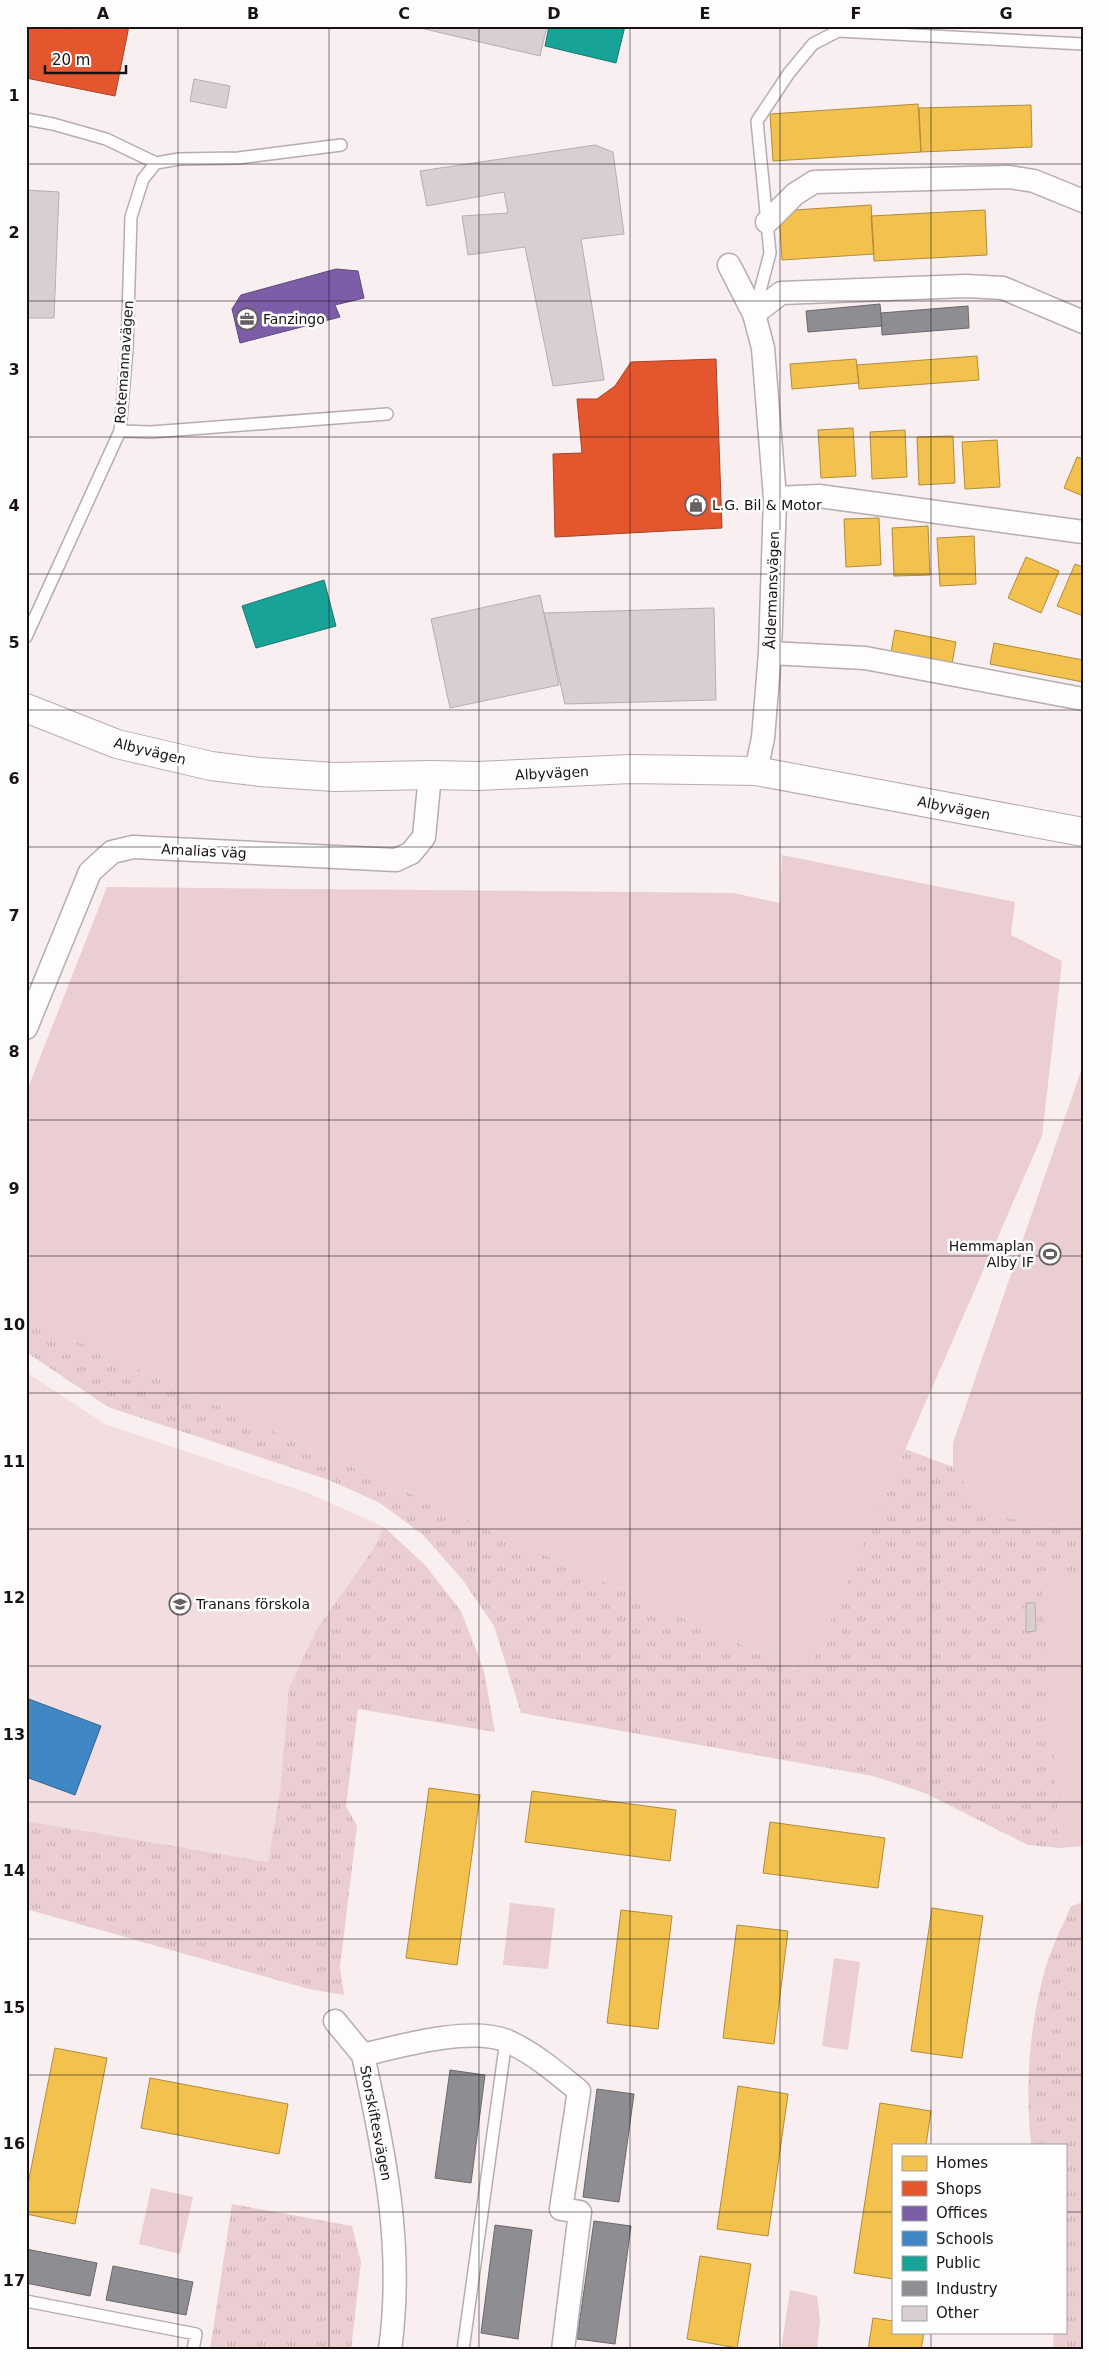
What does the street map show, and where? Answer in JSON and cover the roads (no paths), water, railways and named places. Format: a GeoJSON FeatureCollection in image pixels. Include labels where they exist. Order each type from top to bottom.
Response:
{"type":"FeatureCollection","features":[{"type":"Feature","properties":{"kind":"street"},"geometry":{"type":"LineString","coordinates":[[767,222],[795,194],[814,182],[1009,177],[1034,181],[1083,201]]}},
{"type":"Feature","properties":{"kind":"street","name":"Åldermansvägen"},"geometry":{"type":"LineString","coordinates":[[729,265],[754,314],[763,348],[775,498],[770,653],[763,738],[756,771]]}},
{"type":"Feature","properties":{"kind":"street"},"geometry":{"type":"LineString","coordinates":[[754,314],[781,293],[966,286],[1003,288],[1083,322]]}},
{"type":"Feature","properties":{"kind":"street"},"geometry":{"type":"LineString","coordinates":[[775,498],[819,496],[1083,532]]}},
{"type":"Feature","properties":{"kind":"street"},"geometry":{"type":"LineString","coordinates":[[770,653],[865,658],[1083,698]]}},
{"type":"Feature","properties":{"kind":"street","name":"Albyvägen"},"geometry":{"type":"LineString","coordinates":[[26,708],[117,744],[211,766],[260,772],[334,777],[478,776],[631,769],[756,771],[1083,832]]}},
{"type":"Feature","properties":{"kind":"street","name":"Amalias väg"},"geometry":{"type":"LineString","coordinates":[[26,1028],[90,872],[112,852],[133,847],[396,860],[411,853],[424,837],[430,775]]}},
{"type":"Feature","properties":{"kind":"street"},"geometry":{"type":"LineString","coordinates":[[335,2020],[363,2055]]}},
{"type":"Feature","properties":{"kind":"street","name":"Storskiftesvägen"},"geometry":{"type":"LineString","coordinates":[[390,2350],[395,2306],[395,2244],[387,2168],[363,2055],[463,2035],[506,2040],[543,2062],[579,2091],[560,2209],[580,2212],[563,2350]]}},
{"type":"Feature","properties":{"kind":"lane"},"geometry":{"type":"LineString","coordinates":[[754,314],[770,253],[757,121],[789,73],[813,44],[838,31],[1083,44]]}},
{"type":"Feature","properties":{"kind":"lane"},"geometry":{"type":"LineString","coordinates":[[26,119],[54,124],[106,139],[156,163],[179,159],[238,158],[341,145]]}},
{"type":"Feature","properties":{"kind":"lane","name":"Rotemannavägen"},"geometry":{"type":"LineString","coordinates":[[26,637],[120,432],[127,349],[131,217],[143,179],[156,163]]}},
{"type":"Feature","properties":{"kind":"lane"},"geometry":{"type":"LineString","coordinates":[[120,432],[151,432],[387,414]]}},
{"type":"Feature","properties":{"kind":"lane"},"geometry":{"type":"LineString","coordinates":[[463,2350],[506,2040]]}},
{"type":"Feature","properties":{"kind":"lane"},"geometry":{"type":"LineString","coordinates":[[26,2301],[196,2334],[193,2350]]}},
{"type":"Feature","properties":{"kind":"place","name":"Fanzingo"},"geometry":{"type":"Point","coordinates":[247,319]}},
{"type":"Feature","properties":{"kind":"place","name":"L.G. Bil & Motor"},"geometry":{"type":"Point","coordinates":[696,505]}},
{"type":"Feature","properties":{"kind":"place","name":"Hemmaplan Alby IF"},"geometry":{"type":"Point","coordinates":[1050,1254]}},
{"type":"Feature","properties":{"kind":"place","name":"Tranans förskola"},"geometry":{"type":"Point","coordinates":[180,1604]}}]}
